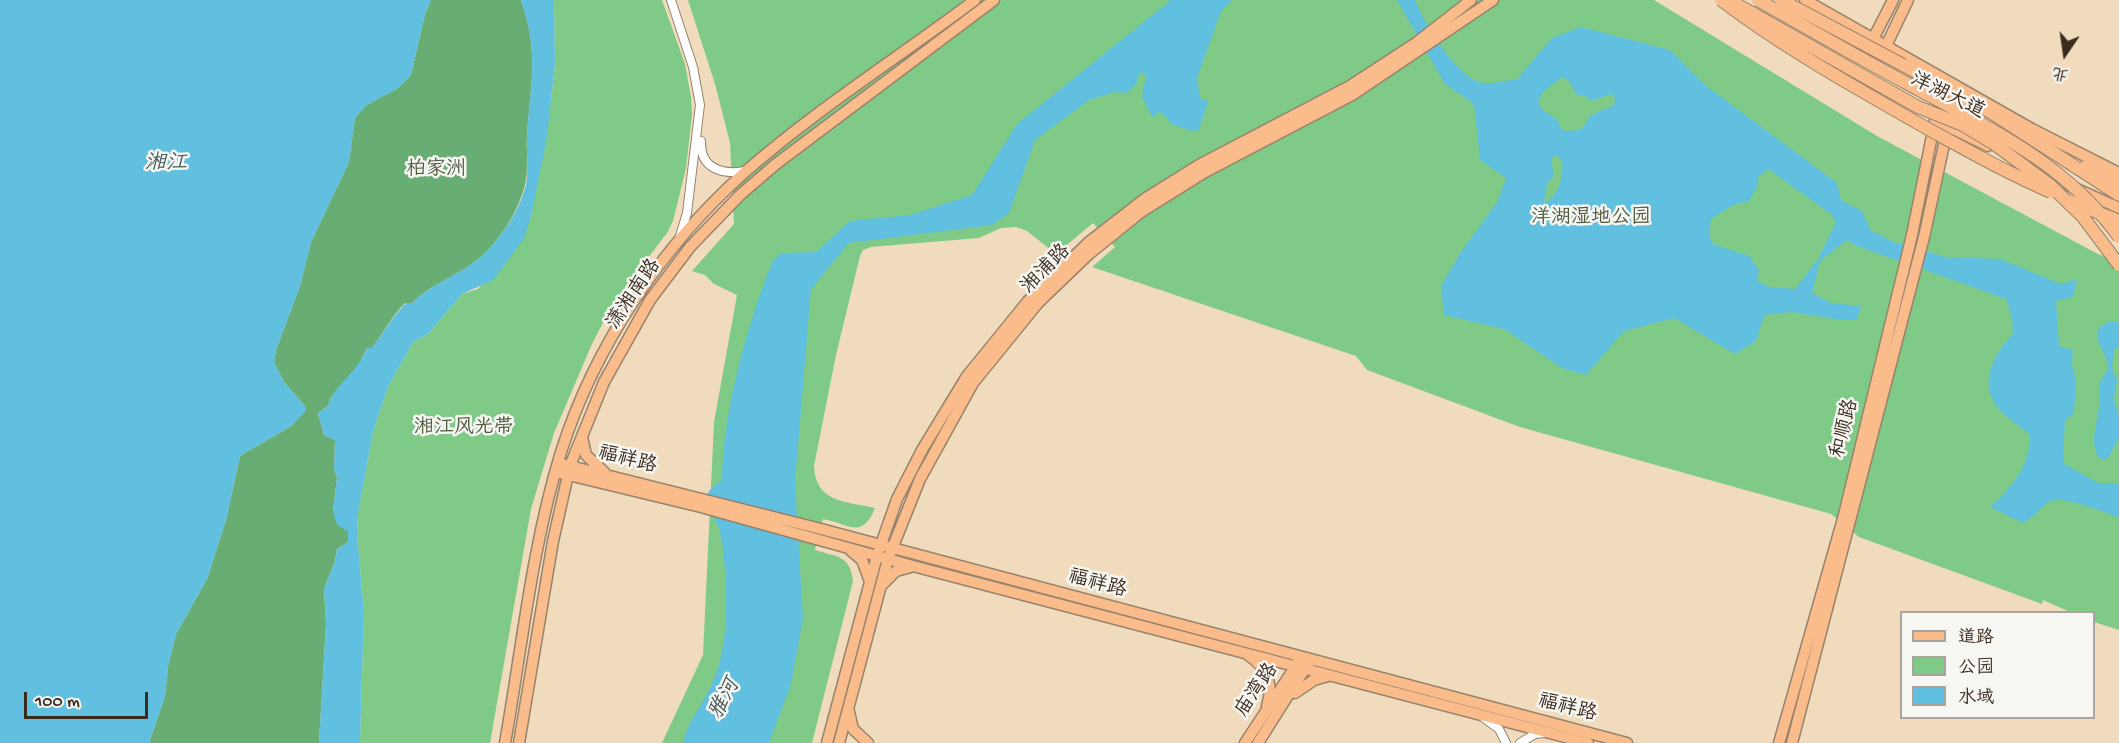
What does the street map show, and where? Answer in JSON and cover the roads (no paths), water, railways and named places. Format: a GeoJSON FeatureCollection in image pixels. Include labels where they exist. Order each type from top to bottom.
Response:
{"type":"FeatureCollection","features":[{"type":"Feature","properties":{"kind":"highway"},"geometry":{"type":"LineString","coordinates":[[1719,0],[1806,59],[1996,168],[2119,221]]}},
{"type":"Feature","properties":{"kind":"highway","name":"洋湖大道"},"geometry":{"type":"LineString","coordinates":[[1730,0],[1918,107],[1963,125],[1993,143],[2050,185],[2083,217],[2119,265]]}},
{"type":"Feature","properties":{"kind":"highway","name":"洋湖大道"},"geometry":{"type":"LineString","coordinates":[[1758,0],[1866,62],[1978,119],[2034,155],[2062,176],[2091,203],[2119,237]]}},
{"type":"Feature","properties":{"kind":"highway"},"geometry":{"type":"LineString","coordinates":[[1781,0],[1969,100],[2062,156],[2119,183]]}},
{"type":"Feature","properties":{"kind":"highway"},"geometry":{"type":"LineString","coordinates":[[2062,156],[2088,176],[2119,195]]}},
{"type":"Feature","properties":{"kind":"main road","name":"潇湘南路"},"geometry":{"type":"LineString","coordinates":[[505,743],[543,528],[557,467],[571,423],[603,352],[639,294],[698,219],[746,171],[975,0]]}},
{"type":"Feature","properties":{"kind":"main road","name":"潇湘南路"},"geometry":{"type":"LineString","coordinates":[[519,743],[569,470],[584,427],[619,352],[650,300],[690,247],[740,195],[776,164],[994,0]]}},
{"type":"Feature","properties":{"kind":"main road","name":"湘浦路"},"geometry":{"type":"LineString","coordinates":[[1444,28],[1471,0]]}},
{"type":"Feature","properties":{"kind":"main road","name":"湘浦路"},"geometry":{"type":"LineString","coordinates":[[884,553],[902,523],[934,450],[973,383],[1038,303],[1089,254],[1141,212],[1187,182],[1328,109],[1444,28],[1493,0]]}},
{"type":"Feature","properties":{"kind":"main road"},"geometry":{"type":"LineString","coordinates":[[1719,0],[1935,121],[2119,208]]}},
{"type":"Feature","properties":{"kind":"main road","name":"洋湖大道"},"geometry":{"type":"LineString","coordinates":[[1805,0],[2032,129],[2119,173]]}},
{"type":"Feature","properties":{"kind":"main road"},"geometry":{"type":"LineString","coordinates":[[1873,39],[1893,0]]}},
{"type":"Feature","properties":{"kind":"main road"},"geometry":{"type":"LineString","coordinates":[[1886,46],[1908,0]]}},
{"type":"Feature","properties":{"kind":"main road","name":"湘浦路"},"geometry":{"type":"LineString","coordinates":[[834,739],[884,553],[891,512],[922,450],[967,376],[1028,301],[1069,259],[1110,224],[1157,190],[1199,165],[1323,102],[1419,47]]}},
{"type":"Feature","properties":{"kind":"main road","name":"和顺路"},"geometry":{"type":"LineString","coordinates":[[1779,743],[1844,515],[1912,235],[1935,121]]}},
{"type":"Feature","properties":{"kind":"main road","name":"和顺路"},"geometry":{"type":"LineString","coordinates":[[1792,743],[1924,237],[1948,126]]}},
{"type":"Feature","properties":{"kind":"main road"},"geometry":{"type":"LineString","coordinates":[[584,427],[582,441],[586,455],[598,469],[618,478]]}},
{"type":"Feature","properties":{"kind":"main road","name":"福祥路"},"geometry":{"type":"LineString","coordinates":[[557,467],[618,478],[700,503],[918,562],[1303,663],[1627,743]]}},
{"type":"Feature","properties":{"kind":"main road","name":"福祥路"},"geometry":{"type":"LineString","coordinates":[[569,470],[598,482],[700,503]]}},
{"type":"Feature","properties":{"kind":"main road"},"geometry":{"type":"LineString","coordinates":[[562,504],[565,495],[576,485],[598,482]]}},
{"type":"Feature","properties":{"kind":"main road"},"geometry":{"type":"LineString","coordinates":[[843,541],[873,535],[891,512]]}},
{"type":"Feature","properties":{"kind":"main road"},"geometry":{"type":"LineString","coordinates":[[843,541],[862,560],[874,589],[896,571],[918,562],[903,544],[902,523]]}},
{"type":"Feature","properties":{"kind":"main road","name":"福祥路"},"geometry":{"type":"LineString","coordinates":[[918,562],[1243,652],[1303,663],[1337,677],[1588,743]]}},
{"type":"Feature","properties":{"kind":"main road","name":"湘浦路"},"geometry":{"type":"LineString","coordinates":[[834,739],[850,700],[874,589]]}},
{"type":"Feature","properties":{"kind":"main road"},"geometry":{"type":"LineString","coordinates":[[1243,652],[1264,669],[1269,679],[1269,700],[1262,718]]}},
{"type":"Feature","properties":{"kind":"main road","name":"庙湾路"},"geometry":{"type":"LineString","coordinates":[[1258,743],[1286,701],[1303,663]]}},
{"type":"Feature","properties":{"kind":"main road","name":"庙湾路"},"geometry":{"type":"LineString","coordinates":[[1245,743],[1303,663]]}},
{"type":"Feature","properties":{"kind":"main road"},"geometry":{"type":"LineString","coordinates":[[1286,701],[1314,680],[1337,677]]}},
{"type":"Feature","properties":{"kind":"main road"},"geometry":{"type":"LineString","coordinates":[[850,700],[849,714],[853,729],[866,743]]}},
{"type":"Feature","properties":{"kind":"main road"},"geometry":{"type":"LineString","coordinates":[[834,739],[866,743]]}},
{"type":"Feature","properties":{"kind":"street"},"geometry":{"type":"LineString","coordinates":[[673,0],[699,94],[697,142],[687,213],[674,248]]}},
{"type":"Feature","properties":{"kind":"street"},"geometry":{"type":"LineString","coordinates":[[673,0],[693,54],[702,94],[702,155],[707,164],[720,172],[746,171]]}},
{"type":"Feature","properties":{"kind":"street"},"geometry":{"type":"LineString","coordinates":[[1475,714],[1498,729],[1506,743]]}},
{"type":"Feature","properties":{"kind":"street"},"geometry":{"type":"LineString","coordinates":[[1520,743],[1535,734],[1552,734]]}},
{"type":"Feature","properties":{"kind":"water","name":"湘江"},"geometry":{"type":"Polygon","coordinates":[[[0,0],[431,0],[425,14],[411,75],[398,88],[365,106],[355,118],[349,162],[311,242],[300,286],[276,350],[274,362],[283,381],[305,406],[306,411],[291,426],[240,456],[226,520],[207,579],[176,634],[168,666],[165,696],[149,743],[0,743],[0,0]]]}},
{"type":"Feature","properties":{"kind":"water"},"geometry":{"type":"Polygon","coordinates":[[[521,0],[554,0],[555,64],[547,136],[531,217],[523,240],[493,280],[462,294],[428,334],[413,342],[388,387],[373,432],[358,514],[357,534],[364,611],[360,743],[319,743],[326,623],[324,589],[335,561],[337,549],[348,542],[348,531],[337,525],[333,511],[337,477],[334,469],[335,440],[324,435],[318,413],[328,406],[335,391],[358,365],[367,348],[372,348],[406,303],[412,303],[431,288],[471,265],[502,234],[516,210],[527,179],[527,134],[532,83],[530,36],[521,0]]]}},
{"type":"Feature","properties":{"kind":"water","name":"雅河"},"geometry":{"type":"Polygon","coordinates":[[[1171,0],[1232,0],[1221,11],[1197,78],[1200,98],[1208,101],[1199,130],[1192,131],[1171,124],[1164,114],[1158,112],[1153,118],[1142,97],[1146,75],[1143,72],[1138,76],[1136,85],[1126,93],[1115,92],[1089,100],[1035,140],[1009,213],[992,225],[849,243],[811,289],[795,482],[803,618],[791,684],[769,743],[683,743],[692,720],[716,675],[722,651],[726,614],[724,557],[720,531],[709,509],[707,497],[711,489],[722,480],[727,425],[738,368],[754,312],[773,260],[782,253],[816,252],[850,221],[910,215],[972,195],[1017,124],[1171,0]]]}},
{"type":"Feature","properties":{"kind":"water"},"geometry":{"type":"Polygon","coordinates":[[[1397,0],[1415,0],[1426,22],[1453,62],[1474,80],[1484,83],[1517,79],[1552,38],[1581,27],[1670,50],[1705,85],[1837,183],[1841,200],[1862,211],[1871,231],[1894,242],[1946,257],[2000,259],[2061,284],[2077,279],[2073,297],[2056,301],[2059,346],[2073,350],[2072,365],[2076,381],[2074,413],[2065,421],[2063,463],[2098,483],[2119,483],[2119,517],[2073,502],[2055,500],[2045,504],[2023,523],[1990,507],[2006,492],[2023,466],[2027,457],[2030,435],[2001,411],[1990,393],[1989,374],[1992,365],[2001,348],[2013,334],[2012,317],[2006,299],[1857,246],[1847,240],[1820,261],[1812,293],[1831,303],[1861,306],[1857,320],[1841,320],[1792,312],[1764,315],[1756,341],[1735,354],[1674,318],[1624,331],[1586,375],[1562,368],[1504,329],[1444,315],[1441,286],[1461,252],[1498,201],[1506,178],[1480,160],[1474,104],[1445,84],[1397,0]],[[1562,77],[1544,91],[1538,100],[1541,109],[1558,120],[1560,128],[1566,131],[1581,130],[1591,115],[1614,105],[1615,98],[1611,94],[1591,101],[1585,95],[1577,95],[1569,81],[1562,77]],[[1554,155],[1551,160],[1554,176],[1547,183],[1544,203],[1554,195],[1561,178],[1562,159],[1554,155]],[[1768,169],[1758,177],[1758,185],[1749,201],[1733,205],[1711,219],[1709,236],[1713,244],[1749,256],[1759,270],[1757,281],[1770,287],[1795,289],[1818,259],[1836,222],[1831,214],[1768,169]]]}},
{"type":"Feature","properties":{"kind":"water"},"geometry":{"type":"Polygon","coordinates":[[[2109,322],[2119,322],[2119,347],[2115,347],[2112,364],[2117,379],[2114,399],[2119,415],[2119,438],[2107,460],[2099,458],[2096,452],[2094,433],[2099,407],[2100,384],[2107,372],[2106,359],[2098,340],[2098,334],[2099,327],[2109,322]]]}},
{"type":"Feature","properties":{"kind":"park label","name":"柏家洲"},"geometry":{"type":"Point","coordinates":[436,171]}},
{"type":"Feature","properties":{"kind":"park label","name":"洋湖湿地公园"},"geometry":{"type":"Point","coordinates":[1591,219]}},
{"type":"Feature","properties":{"kind":"park label","name":"湘江风光带"},"geometry":{"type":"Point","coordinates":[464,429]}}]}
